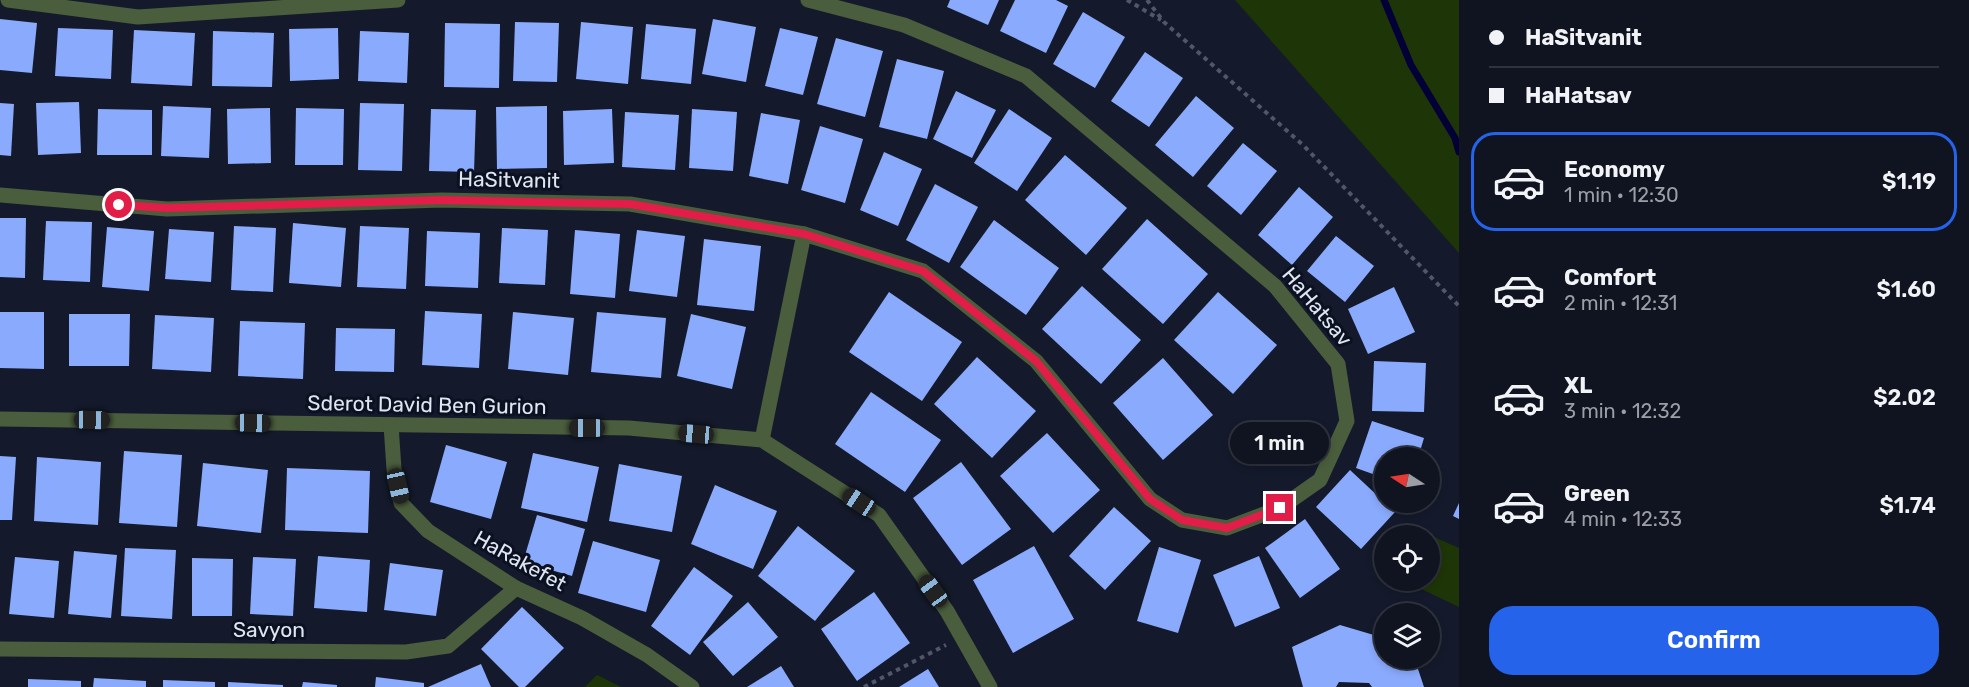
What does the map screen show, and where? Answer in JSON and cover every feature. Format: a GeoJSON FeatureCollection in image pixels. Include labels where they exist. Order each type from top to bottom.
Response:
{"type":"FeatureCollection","features":[{"type":"Feature","properties":{"kind":"street"},"geometry":{"type":"LineString","coordinates":[[8,0],[138,17],[398,0]]}},
{"type":"Feature","properties":{"kind":"street","name":"HaHatsav"},"geometry":{"type":"LineString","coordinates":[[804,234],[923,271],[1036,361],[1150,499],[1182,520],[1227,528],[1280,508],[1320,480],[1347,421],[1338,364],[1275,286],[1026,76],[904,25],[808,0]]}},
{"type":"Feature","properties":{"kind":"street","name":"HaSitvanit"},"geometry":{"type":"LineString","coordinates":[[0,195],[167,208],[442,200],[630,204],[804,234]]}},
{"type":"Feature","properties":{"kind":"street"},"geometry":{"type":"LineString","coordinates":[[762,441],[804,234]]}},
{"type":"Feature","properties":{"kind":"street","name":"Sderot David Ben Gurion"},"geometry":{"type":"LineString","coordinates":[[0,419],[629,428],[762,441],[879,515],[947,611],[990,687]]}},
{"type":"Feature","properties":{"kind":"street","name":"HaRakefet"},"geometry":{"type":"LineString","coordinates":[[391,425],[394,469],[401,502],[428,531],[516,588],[582,618],[646,655],[692,687]]}},
{"type":"Feature","properties":{"kind":"street","name":"Savyon"},"geometry":{"type":"LineString","coordinates":[[0,649],[406,652],[448,646],[516,588]]}},
{"type":"Feature","properties":{"kind":"path"},"geometry":{"type":"LineString","coordinates":[[1127,0],[1164,22],[1303,145],[1459,306]]}},
{"type":"Feature","properties":{"kind":"path"},"geometry":{"type":"LineString","coordinates":[[1147,0],[1164,22]]}},
{"type":"Feature","properties":{"kind":"path"},"geometry":{"type":"LineString","coordinates":[[864,687],[962,637]]}},
{"type":"Feature","properties":{"kind":"green space"},"geometry":{"type":"Polygon","coordinates":[[[1235,0],[1459,0],[1459,253],[1235,0]]]}},
{"type":"Feature","properties":{"kind":"green space"},"geometry":{"type":"Polygon","coordinates":[[[1440,540],[1459,548],[1459,607],[1426,591],[1440,591],[1440,540]]]}},
{"type":"Feature","properties":{"kind":"green space"},"geometry":{"type":"Polygon","coordinates":[[[597,675],[621,687],[585,687],[597,675]]]}},
{"type":"Feature","properties":{"kind":"building"},"geometry":{"type":"Polygon","coordinates":[[[950,0],[999,0],[988,25],[947,7],[950,0]]]}},
{"type":"Feature","properties":{"kind":"building"},"geometry":{"type":"Polygon","coordinates":[[[1015,0],[1056,0],[1068,6],[1046,53],[1000,31],[1015,0]]]}},
{"type":"Feature","properties":{"kind":"building"},"geometry":{"type":"Polygon","coordinates":[[[1083,12],[1125,37],[1095,88],[1053,64],[1083,12]]]}},
{"type":"Feature","properties":{"kind":"building"},"geometry":{"type":"Polygon","coordinates":[[[0,19],[37,23],[32,73],[0,70],[0,19]]]}},
{"type":"Feature","properties":{"kind":"building"},"geometry":{"type":"Polygon","coordinates":[[[713,19],[756,27],[746,82],[702,74],[713,19]]]}},
{"type":"Feature","properties":{"kind":"building"},"geometry":{"type":"Polygon","coordinates":[[[515,22],[559,23],[557,82],[513,81],[515,22]]]}},
{"type":"Feature","properties":{"kind":"building"},"geometry":{"type":"Polygon","coordinates":[[[581,22],[633,27],[628,84],[576,79],[581,22]]]}},
{"type":"Feature","properties":{"kind":"building"},"geometry":{"type":"Polygon","coordinates":[[[445,23],[500,24],[499,88],[444,87],[445,23]]]}},
{"type":"Feature","properties":{"kind":"building"},"geometry":{"type":"Polygon","coordinates":[[[646,24],[696,29],[691,84],[641,79],[646,24]]]}},
{"type":"Feature","properties":{"kind":"building"},"geometry":{"type":"Polygon","coordinates":[[[58,28],[113,30],[111,79],[55,76],[58,28]]]}},
{"type":"Feature","properties":{"kind":"building"},"geometry":{"type":"Polygon","coordinates":[[[338,28],[339,79],[290,81],[289,29],[338,28]]]}},
{"type":"Feature","properties":{"kind":"building"},"geometry":{"type":"Polygon","coordinates":[[[780,28],[818,37],[803,95],[765,86],[780,28]]]}},
{"type":"Feature","properties":{"kind":"building"},"geometry":{"type":"Polygon","coordinates":[[[134,30],[195,33],[192,86],[131,83],[134,30]]]}},
{"type":"Feature","properties":{"kind":"building"},"geometry":{"type":"Polygon","coordinates":[[[213,31],[274,33],[272,87],[212,86],[213,31]]]}},
{"type":"Feature","properties":{"kind":"building"},"geometry":{"type":"Polygon","coordinates":[[[360,31],[409,33],[407,83],[358,81],[360,31]]]}},
{"type":"Feature","properties":{"kind":"building"},"geometry":{"type":"Polygon","coordinates":[[[836,38],[883,51],[865,117],[817,104],[836,38]]]}},
{"type":"Feature","properties":{"kind":"building"},"geometry":{"type":"Polygon","coordinates":[[[1145,52],[1183,78],[1149,127],[1111,101],[1145,52]]]}},
{"type":"Feature","properties":{"kind":"building"},"geometry":{"type":"Polygon","coordinates":[[[897,59],[944,71],[927,139],[879,127],[897,59]]]}},
{"type":"Feature","properties":{"kind":"building"},"geometry":{"type":"Polygon","coordinates":[[[956,91],[996,110],[972,158],[933,139],[956,91]]]}},
{"type":"Feature","properties":{"kind":"building"},"geometry":{"type":"Polygon","coordinates":[[[1196,96],[1234,128],[1193,177],[1155,145],[1196,96]]]}},
{"type":"Feature","properties":{"kind":"building"},"geometry":{"type":"Polygon","coordinates":[[[79,102],[81,153],[38,155],[36,103],[79,102]]]}},
{"type":"Feature","properties":{"kind":"building"},"geometry":{"type":"Polygon","coordinates":[[[0,103],[14,104],[11,156],[0,155],[0,103]]]}},
{"type":"Feature","properties":{"kind":"building"},"geometry":{"type":"Polygon","coordinates":[[[360,103],[404,104],[402,171],[358,170],[360,103]]]}},
{"type":"Feature","properties":{"kind":"building"},"geometry":{"type":"Polygon","coordinates":[[[163,106],[211,108],[209,158],[161,156],[163,106]]]}},
{"type":"Feature","properties":{"kind":"building"},"geometry":{"type":"Polygon","coordinates":[[[547,106],[547,168],[497,169],[496,107],[547,106]]]}},
{"type":"Feature","properties":{"kind":"building"},"geometry":{"type":"Polygon","coordinates":[[[270,108],[271,163],[228,164],[227,109],[270,108]]]}},
{"type":"Feature","properties":{"kind":"building"},"geometry":{"type":"Polygon","coordinates":[[[296,108],[344,109],[343,165],[295,165],[296,108]]]}},
{"type":"Feature","properties":{"kind":"building"},"geometry":{"type":"Polygon","coordinates":[[[98,109],[152,110],[152,155],[97,155],[98,109]]]}},
{"type":"Feature","properties":{"kind":"building"},"geometry":{"type":"Polygon","coordinates":[[[431,109],[476,110],[474,172],[429,171],[431,109]]]}},
{"type":"Feature","properties":{"kind":"building"},"geometry":{"type":"Polygon","coordinates":[[[612,109],[614,163],[564,165],[563,111],[612,109]]]}},
{"type":"Feature","properties":{"kind":"building"},"geometry":{"type":"Polygon","coordinates":[[[692,109],[737,112],[733,171],[689,168],[692,109]]]}},
{"type":"Feature","properties":{"kind":"building"},"geometry":{"type":"Polygon","coordinates":[[[1009,109],[1052,138],[1017,191],[974,163],[1009,109]]]}},
{"type":"Feature","properties":{"kind":"building"},"geometry":{"type":"Polygon","coordinates":[[[625,112],[679,115],[675,170],[622,167],[625,112]]]}},
{"type":"Feature","properties":{"kind":"building"},"geometry":{"type":"Polygon","coordinates":[[[761,113],[800,120],[788,184],[749,176],[761,113]]]}},
{"type":"Feature","properties":{"kind":"building"},"geometry":{"type":"Polygon","coordinates":[[[820,126],[863,139],[845,203],[801,190],[820,126]]]}},
{"type":"Feature","properties":{"kind":"building"},"geometry":{"type":"Polygon","coordinates":[[[1243,143],[1277,171],[1241,215],[1207,186],[1243,143]]]}},
{"type":"Feature","properties":{"kind":"building"},"geometry":{"type":"Polygon","coordinates":[[[884,152],[922,169],[898,226],[860,210],[884,152]]]}},
{"type":"Feature","properties":{"kind":"building"},"geometry":{"type":"Polygon","coordinates":[[[1065,155],[1127,208],[1086,255],[1025,200],[1065,155]]]}},
{"type":"Feature","properties":{"kind":"building"},"geometry":{"type":"Polygon","coordinates":[[[935,184],[978,207],[949,263],[906,240],[935,184]]]}},
{"type":"Feature","properties":{"kind":"building"},"geometry":{"type":"Polygon","coordinates":[[[1299,187],[1333,217],[1292,265],[1258,235],[1299,187]]]}},
{"type":"Feature","properties":{"kind":"building"},"geometry":{"type":"Polygon","coordinates":[[[0,218],[26,218],[25,278],[0,277],[0,218]]]}},
{"type":"Feature","properties":{"kind":"building"},"geometry":{"type":"Polygon","coordinates":[[[1147,219],[1208,274],[1163,324],[1102,269],[1147,219]]]}},
{"type":"Feature","properties":{"kind":"building"},"geometry":{"type":"Polygon","coordinates":[[[994,220],[1059,268],[1026,315],[960,267],[994,220]]]}},
{"type":"Feature","properties":{"kind":"building"},"geometry":{"type":"Polygon","coordinates":[[[46,221],[92,222],[90,282],[43,280],[46,221]]]}},
{"type":"Feature","properties":{"kind":"building"},"geometry":{"type":"Polygon","coordinates":[[[293,223],[346,228],[341,287],[289,283],[293,223]]]}},
{"type":"Feature","properties":{"kind":"building"},"geometry":{"type":"Polygon","coordinates":[[[234,226],[276,228],[273,292],[231,290],[234,226]]]}},
{"type":"Feature","properties":{"kind":"building"},"geometry":{"type":"Polygon","coordinates":[[[360,226],[409,228],[406,289],[357,287],[360,226]]]}},
{"type":"Feature","properties":{"kind":"building"},"geometry":{"type":"Polygon","coordinates":[[[107,227],[154,231],[149,291],[102,287],[107,227]]]}},
{"type":"Feature","properties":{"kind":"building"},"geometry":{"type":"Polygon","coordinates":[[[502,228],[548,230],[545,285],[499,283],[502,228]]]}},
{"type":"Feature","properties":{"kind":"building"},"geometry":{"type":"Polygon","coordinates":[[[169,229],[214,232],[211,282],[165,279],[169,229]]]}},
{"type":"Feature","properties":{"kind":"building"},"geometry":{"type":"Polygon","coordinates":[[[575,230],[620,234],[615,298],[570,294],[575,230]]]}},
{"type":"Feature","properties":{"kind":"building"},"geometry":{"type":"Polygon","coordinates":[[[637,230],[685,236],[677,297],[629,291],[637,230]]]}},
{"type":"Feature","properties":{"kind":"building"},"geometry":{"type":"Polygon","coordinates":[[[427,231],[480,233],[478,288],[425,286],[427,231]]]}},
{"type":"Feature","properties":{"kind":"building"},"geometry":{"type":"Polygon","coordinates":[[[1336,236],[1374,266],[1345,302],[1307,271],[1336,236]]]}},
{"type":"Feature","properties":{"kind":"building"},"geometry":{"type":"Polygon","coordinates":[[[704,239],[761,246],[754,311],[697,305],[704,239]]]}},
{"type":"Feature","properties":{"kind":"building"},"geometry":{"type":"Polygon","coordinates":[[[1082,286],[1141,340],[1101,384],[1042,329],[1082,286]]]}},
{"type":"Feature","properties":{"kind":"building"},"geometry":{"type":"Polygon","coordinates":[[[1394,287],[1415,332],[1368,354],[1348,309],[1394,287]]]}},
{"type":"Feature","properties":{"kind":"building"},"geometry":{"type":"Polygon","coordinates":[[[889,292],[962,342],[922,401],[849,352],[889,292]]]}},
{"type":"Feature","properties":{"kind":"building"},"geometry":{"type":"Polygon","coordinates":[[[1218,292],[1277,345],[1233,394],[1174,340],[1218,292]]]}},
{"type":"Feature","properties":{"kind":"building"},"geometry":{"type":"Polygon","coordinates":[[[425,311],[482,314],[479,368],[422,365],[425,311]]]}},
{"type":"Feature","properties":{"kind":"building"},"geometry":{"type":"Polygon","coordinates":[[[0,312],[44,312],[44,369],[0,368],[0,312]]]}},
{"type":"Feature","properties":{"kind":"building"},"geometry":{"type":"Polygon","coordinates":[[[513,312],[574,318],[568,375],[508,369],[513,312]]]}},
{"type":"Feature","properties":{"kind":"building"},"geometry":{"type":"Polygon","coordinates":[[[597,312],[666,318],[661,378],[591,372],[597,312]]]}},
{"type":"Feature","properties":{"kind":"building"},"geometry":{"type":"Polygon","coordinates":[[[69,314],[130,314],[129,366],[69,366],[69,314]]]}},
{"type":"Feature","properties":{"kind":"building"},"geometry":{"type":"Polygon","coordinates":[[[691,314],[746,327],[732,389],[677,376],[691,314]]]}},
{"type":"Feature","properties":{"kind":"building"},"geometry":{"type":"Polygon","coordinates":[[[155,315],[214,318],[211,372],[152,369],[155,315]]]}},
{"type":"Feature","properties":{"kind":"building"},"geometry":{"type":"Polygon","coordinates":[[[240,321],[305,323],[303,379],[238,376],[240,321]]]}},
{"type":"Feature","properties":{"kind":"building"},"geometry":{"type":"Polygon","coordinates":[[[336,328],[395,329],[394,372],[335,371],[336,328]]]}},
{"type":"Feature","properties":{"kind":"building"},"geometry":{"type":"Polygon","coordinates":[[[977,357],[1036,411],[992,458],[934,404],[977,357]]]}},
{"type":"Feature","properties":{"kind":"building"},"geometry":{"type":"Polygon","coordinates":[[[1163,358],[1213,415],[1163,460],[1113,403],[1163,358]]]}},
{"type":"Feature","properties":{"kind":"building"},"geometry":{"type":"Polygon","coordinates":[[[1374,361],[1426,363],[1424,412],[1372,411],[1374,361]]]}},
{"type":"Feature","properties":{"kind":"building"},"geometry":{"type":"Polygon","coordinates":[[[871,392],[941,440],[905,492],[835,444],[871,392]]]}},
{"type":"Feature","properties":{"kind":"building"},"geometry":{"type":"Polygon","coordinates":[[[1372,421],[1424,438],[1421,447],[1374,447],[1374,474],[1356,468],[1372,421]]]}},
{"type":"Feature","properties":{"kind":"building"},"geometry":{"type":"Polygon","coordinates":[[[1047,433],[1100,490],[1053,533],[1000,476],[1047,433]]]}},
{"type":"Feature","properties":{"kind":"building"},"geometry":{"type":"Polygon","coordinates":[[[446,445],[507,462],[491,519],[430,502],[446,445]]]}},
{"type":"Feature","properties":{"kind":"building"},"geometry":{"type":"Polygon","coordinates":[[[124,451],[182,455],[177,527],[119,523],[124,451]]]}},
{"type":"Feature","properties":{"kind":"building"},"geometry":{"type":"Polygon","coordinates":[[[533,453],[599,467],[587,522],[521,508],[533,453]]]}},
{"type":"Feature","properties":{"kind":"building"},"geometry":{"type":"Polygon","coordinates":[[[0,456],[16,457],[12,520],[0,520],[0,456]]]}},
{"type":"Feature","properties":{"kind":"building"},"geometry":{"type":"Polygon","coordinates":[[[37,457],[101,462],[98,525],[34,521],[37,457]]]}},
{"type":"Feature","properties":{"kind":"building"},"geometry":{"type":"Polygon","coordinates":[[[961,462],[1011,529],[962,565],[913,498],[961,462]]]}},
{"type":"Feature","properties":{"kind":"building"},"geometry":{"type":"Polygon","coordinates":[[[203,463],[268,470],[261,533],[197,526],[203,463]]]}},
{"type":"Feature","properties":{"kind":"building"},"geometry":{"type":"Polygon","coordinates":[[[619,464],[682,476],[672,532],[609,521],[619,464]]]}},
{"type":"Feature","properties":{"kind":"building"},"geometry":{"type":"Polygon","coordinates":[[[287,468],[370,471],[368,533],[285,530],[287,468]]]}},
{"type":"Feature","properties":{"kind":"building"},"geometry":{"type":"Polygon","coordinates":[[[1350,470],[1374,492],[1374,513],[1394,513],[1383,525],[1374,525],[1374,535],[1361,549],[1316,507],[1350,470]]]}},
{"type":"Feature","properties":{"kind":"building"},"geometry":{"type":"Polygon","coordinates":[[[715,485],[777,511],[753,569],[691,544],[715,485]]]}},
{"type":"Feature","properties":{"kind":"building"},"geometry":{"type":"Polygon","coordinates":[[[1459,503],[1459,519],[1453,516],[1459,503]]]}},
{"type":"Feature","properties":{"kind":"building"},"geometry":{"type":"Polygon","coordinates":[[[1114,507],[1151,541],[1105,590],[1069,556],[1114,507]]]}},
{"type":"Feature","properties":{"kind":"building"},"geometry":{"type":"Polygon","coordinates":[[[537,515],[585,529],[572,576],[523,562],[537,515]]]}},
{"type":"Feature","properties":{"kind":"building"},"geometry":{"type":"Polygon","coordinates":[[[1305,519],[1340,569],[1300,598],[1265,548],[1305,519]]]}},
{"type":"Feature","properties":{"kind":"building"},"geometry":{"type":"Polygon","coordinates":[[[798,526],[855,571],[815,621],[758,576],[798,526]]]}},
{"type":"Feature","properties":{"kind":"building"},"geometry":{"type":"Polygon","coordinates":[[[593,541],[660,560],[646,612],[578,593],[593,541]]]}},
{"type":"Feature","properties":{"kind":"building"},"geometry":{"type":"Polygon","coordinates":[[[1034,546],[1074,619],[1013,653],[973,580],[1034,546]]]}},
{"type":"Feature","properties":{"kind":"building"},"geometry":{"type":"Polygon","coordinates":[[[1159,547],[1201,560],[1178,633],[1137,621],[1159,547]]]}},
{"type":"Feature","properties":{"kind":"building"},"geometry":{"type":"Polygon","coordinates":[[[125,548],[176,550],[172,619],[121,616],[125,548]]]}},
{"type":"Feature","properties":{"kind":"building"},"geometry":{"type":"Polygon","coordinates":[[[74,551],[117,555],[111,618],[68,614],[74,551]]]}},
{"type":"Feature","properties":{"kind":"building"},"geometry":{"type":"Polygon","coordinates":[[[318,556],[370,560],[367,612],[314,608],[318,556]]]}},
{"type":"Feature","properties":{"kind":"building"},"geometry":{"type":"Polygon","coordinates":[[[1259,556],[1280,608],[1235,627],[1213,575],[1259,556]]]}},
{"type":"Feature","properties":{"kind":"building"},"geometry":{"type":"Polygon","coordinates":[[[15,557],[59,561],[54,618],[9,614],[15,557]]]}},
{"type":"Feature","properties":{"kind":"building"},"geometry":{"type":"Polygon","coordinates":[[[253,557],[296,559],[293,616],[250,614],[253,557]]]}},
{"type":"Feature","properties":{"kind":"building"},"geometry":{"type":"Polygon","coordinates":[[[192,558],[233,559],[232,616],[192,616],[192,558]]]}},
{"type":"Feature","properties":{"kind":"building"},"geometry":{"type":"Polygon","coordinates":[[[390,563],[443,570],[436,616],[384,610],[390,563]]]}},
{"type":"Feature","properties":{"kind":"building"},"geometry":{"type":"Polygon","coordinates":[[[694,567],[733,596],[690,655],[651,626],[694,567]]]}},
{"type":"Feature","properties":{"kind":"building"},"geometry":{"type":"Polygon","coordinates":[[[874,592],[910,643],[857,681],[821,629],[874,592]]]}},
{"type":"Feature","properties":{"kind":"building"},"geometry":{"type":"Polygon","coordinates":[[[748,602],[778,637],[733,676],[703,642],[748,602]]]}},
{"type":"Feature","properties":{"kind":"building"},"geometry":{"type":"Polygon","coordinates":[[[522,607],[564,648],[525,687],[519,687],[481,649],[522,607]]]}},
{"type":"Feature","properties":{"kind":"building"},"geometry":{"type":"Polygon","coordinates":[[[1340,625],[1374,635],[1374,669],[1418,669],[1424,687],[1372,687],[1369,683],[1339,682],[1336,687],[1303,687],[1292,647],[1340,625]]]}},
{"type":"Feature","properties":{"kind":"building"},"geometry":{"type":"Polygon","coordinates":[[[481,664],[491,687],[428,687],[481,664]]]}},
{"type":"Feature","properties":{"kind":"building"},"geometry":{"type":"Polygon","coordinates":[[[781,666],[794,687],[747,687],[781,666]]]}},
{"type":"Feature","properties":{"kind":"building"},"geometry":{"type":"Polygon","coordinates":[[[928,669],[939,687],[899,687],[928,669]]]}},
{"type":"Feature","properties":{"kind":"building"},"geometry":{"type":"Polygon","coordinates":[[[376,677],[424,683],[424,687],[375,687],[376,677]]]}},
{"type":"Feature","properties":{"kind":"building"},"geometry":{"type":"Polygon","coordinates":[[[94,678],[146,681],[146,687],[93,687],[94,678]]]}},
{"type":"Feature","properties":{"kind":"building"},"geometry":{"type":"Polygon","coordinates":[[[28,679],[81,681],[81,687],[28,687],[28,679]]]}},
{"type":"Feature","properties":{"kind":"building"},"geometry":{"type":"Polygon","coordinates":[[[163,680],[215,682],[215,687],[163,687],[163,680]]]}},
{"type":"Feature","properties":{"kind":"building"},"geometry":{"type":"Polygon","coordinates":[[[228,682],[283,685],[283,687],[228,687],[228,682]]]}},
{"type":"Feature","properties":{"kind":"building"},"geometry":{"type":"Polygon","coordinates":[[[303,682],[337,685],[337,687],[302,687],[303,682]]]}},
{"type":"Feature","properties":{"kind":"waterway"},"geometry":{"type":"LineString","coordinates":[[1384,0],[1411,65],[1455,138],[1459,152]]}},
{"type":"Feature","properties":{"kind":"route"},"geometry":{"type":"LineString","coordinates":[[119,205],[167,208],[442,200],[630,204],[804,234],[923,271],[1036,361],[1150,499],[1182,520],[1227,528],[1280,508]]}}]}
